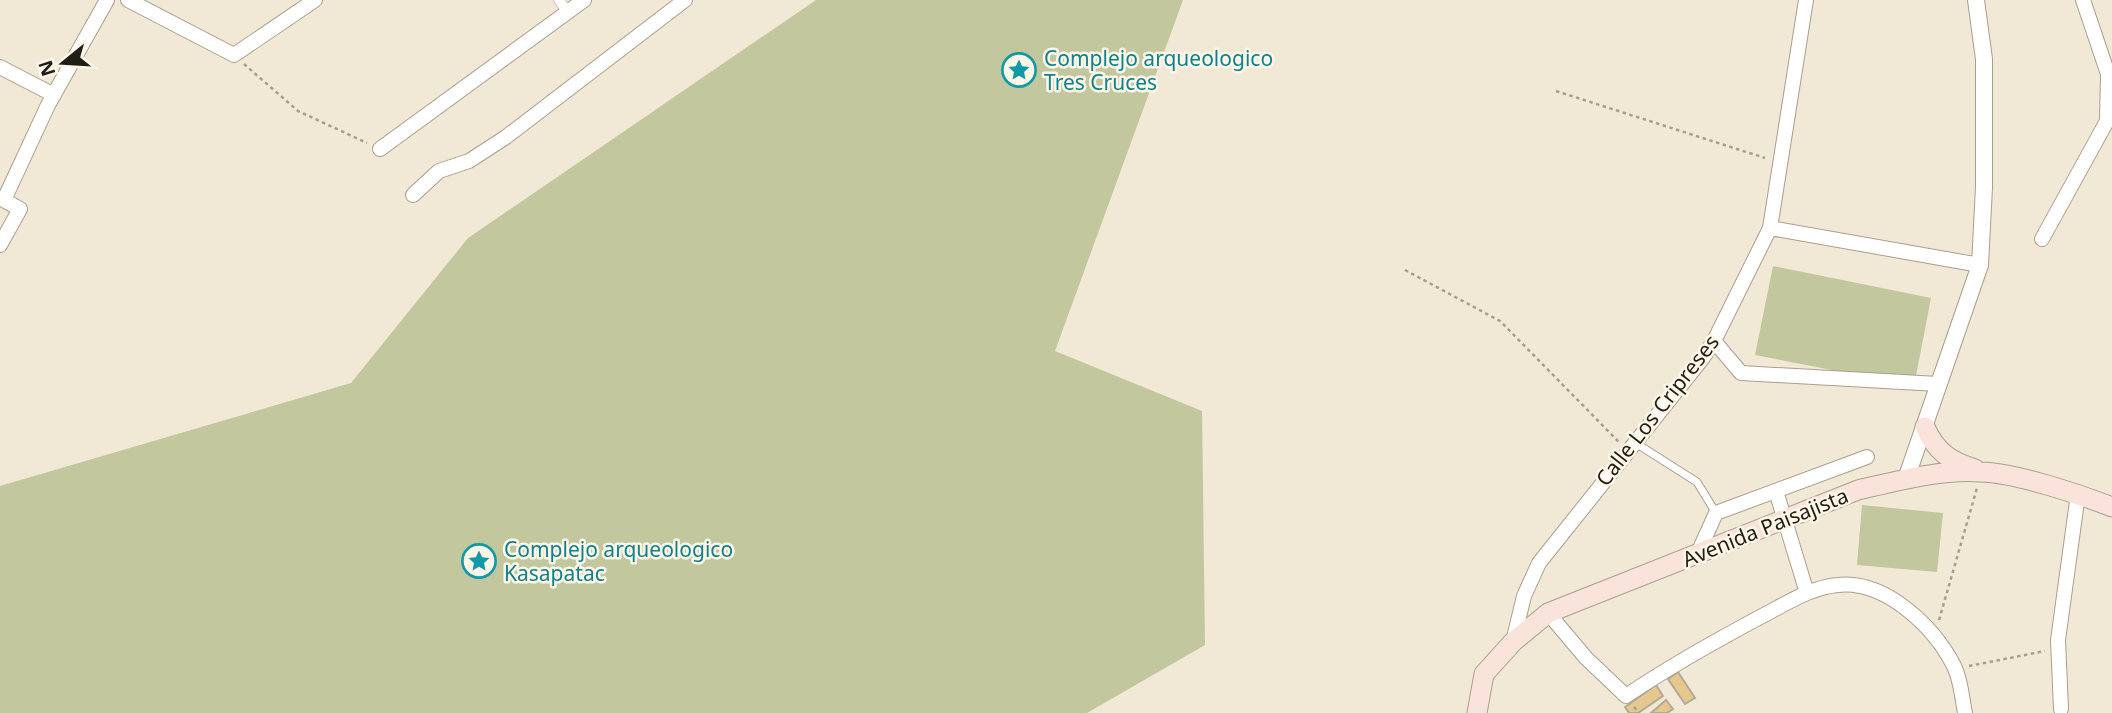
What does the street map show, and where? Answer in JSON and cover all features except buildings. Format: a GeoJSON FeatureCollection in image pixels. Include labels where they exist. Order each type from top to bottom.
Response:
{"type":"FeatureCollection","features":[{"type":"Feature","properties":{"kind":"main road"},"geometry":{"type":"LineString","coordinates":[[1925,427],[1932,443],[1950,461],[1982,471]]}},
{"type":"Feature","properties":{"kind":"main road","name":"Avenida Paisajista"},"geometry":{"type":"LineString","coordinates":[[1477,713],[1484,674],[1513,642],[1548,613],[1858,490],[1906,479],[1982,471],[2078,494],[2112,507]]}},
{"type":"Feature","properties":{"kind":"street"},"geometry":{"type":"LineString","coordinates":[[0,245],[20,209],[2,199],[54,94],[107,0]]}},
{"type":"Feature","properties":{"kind":"street"},"geometry":{"type":"LineString","coordinates":[[128,0],[234,55],[315,0]]}},
{"type":"Feature","properties":{"kind":"street"},"geometry":{"type":"LineString","coordinates":[[380,149],[563,6],[584,0]]}},
{"type":"Feature","properties":{"kind":"street"},"geometry":{"type":"LineString","coordinates":[[413,195],[439,171],[469,161],[506,137],[685,0]]}},
{"type":"Feature","properties":{"kind":"street","name":"Calle Los Cripreses"},"geometry":{"type":"LineString","coordinates":[[1513,642],[1524,596],[1539,563],[1714,341],[1770,228],[1806,0]]}},
{"type":"Feature","properties":{"kind":"street"},"geometry":{"type":"LineString","coordinates":[[1906,479],[1980,265],[1984,187],[1984,59],[1976,0]]}},
{"type":"Feature","properties":{"kind":"street"},"geometry":{"type":"LineString","coordinates":[[2042,239],[2107,121],[2108,74],[2083,0]]}},
{"type":"Feature","properties":{"kind":"street"},"geometry":{"type":"LineString","coordinates":[[0,67],[54,94]]}},
{"type":"Feature","properties":{"kind":"street"},"geometry":{"type":"LineString","coordinates":[[1770,228],[1980,265]]}},
{"type":"Feature","properties":{"kind":"street"},"geometry":{"type":"LineString","coordinates":[[1714,341],[1741,373],[1938,384]]}},
{"type":"Feature","properties":{"kind":"street"},"geometry":{"type":"LineString","coordinates":[[1698,554],[1716,513],[1867,457]]}},
{"type":"Feature","properties":{"kind":"street"},"geometry":{"type":"LineString","coordinates":[[1776,491],[1807,593]]}},
{"type":"Feature","properties":{"kind":"street"},"geometry":{"type":"LineString","coordinates":[[2061,709],[2058,640],[2078,494]]}},
{"type":"Feature","properties":{"kind":"street"},"geometry":{"type":"LineString","coordinates":[[1548,613],[1586,658],[1626,696],[1717,640],[1807,593],[1839,584],[1878,592],[1911,612],[1935,634],[1956,669],[1965,713]]}},
{"type":"Feature","properties":{"kind":"lane"},"geometry":{"type":"LineString","coordinates":[[1630,446],[1697,482],[1716,513]]}},
{"type":"Feature","properties":{"kind":"path"},"geometry":{"type":"LineString","coordinates":[[234,55],[298,111],[380,149]]}},
{"type":"Feature","properties":{"kind":"path"},"geometry":{"type":"LineString","coordinates":[[1556,91],[1779,163]]}},
{"type":"Feature","properties":{"kind":"path"},"geometry":{"type":"LineString","coordinates":[[1405,270],[1500,321],[1630,446]]}},
{"type":"Feature","properties":{"kind":"path"},"geometry":{"type":"LineString","coordinates":[[1935,634],[1982,471]]}},
{"type":"Feature","properties":{"kind":"path"},"geometry":{"type":"LineString","coordinates":[[1956,669],[2047,650],[2058,640]]}},
{"type":"Feature","properties":{"kind":"green space"},"geometry":{"type":"Polygon","coordinates":[[[816,0],[1183,0],[1055,351],[1202,411],[1205,645],[1087,713],[0,713],[0,486],[351,383],[468,238],[816,0]]]}},
{"type":"Feature","properties":{"kind":"green space"},"geometry":{"type":"Polygon","coordinates":[[[1773,266],[1931,298],[1914,386],[1755,355],[1773,266]]]}},
{"type":"Feature","properties":{"kind":"green space"},"geometry":{"type":"Polygon","coordinates":[[[1862,505],[1943,513],[1937,572],[1857,565],[1862,505]]]}},
{"type":"Feature","properties":{"kind":"place","name":"Complejo arqueologico Tres Cruces"},"geometry":{"type":"Point","coordinates":[1019,70]}},
{"type":"Feature","properties":{"kind":"place","name":"Complejo arqueologico Kasapatac"},"geometry":{"type":"Point","coordinates":[479,561]}}]}
